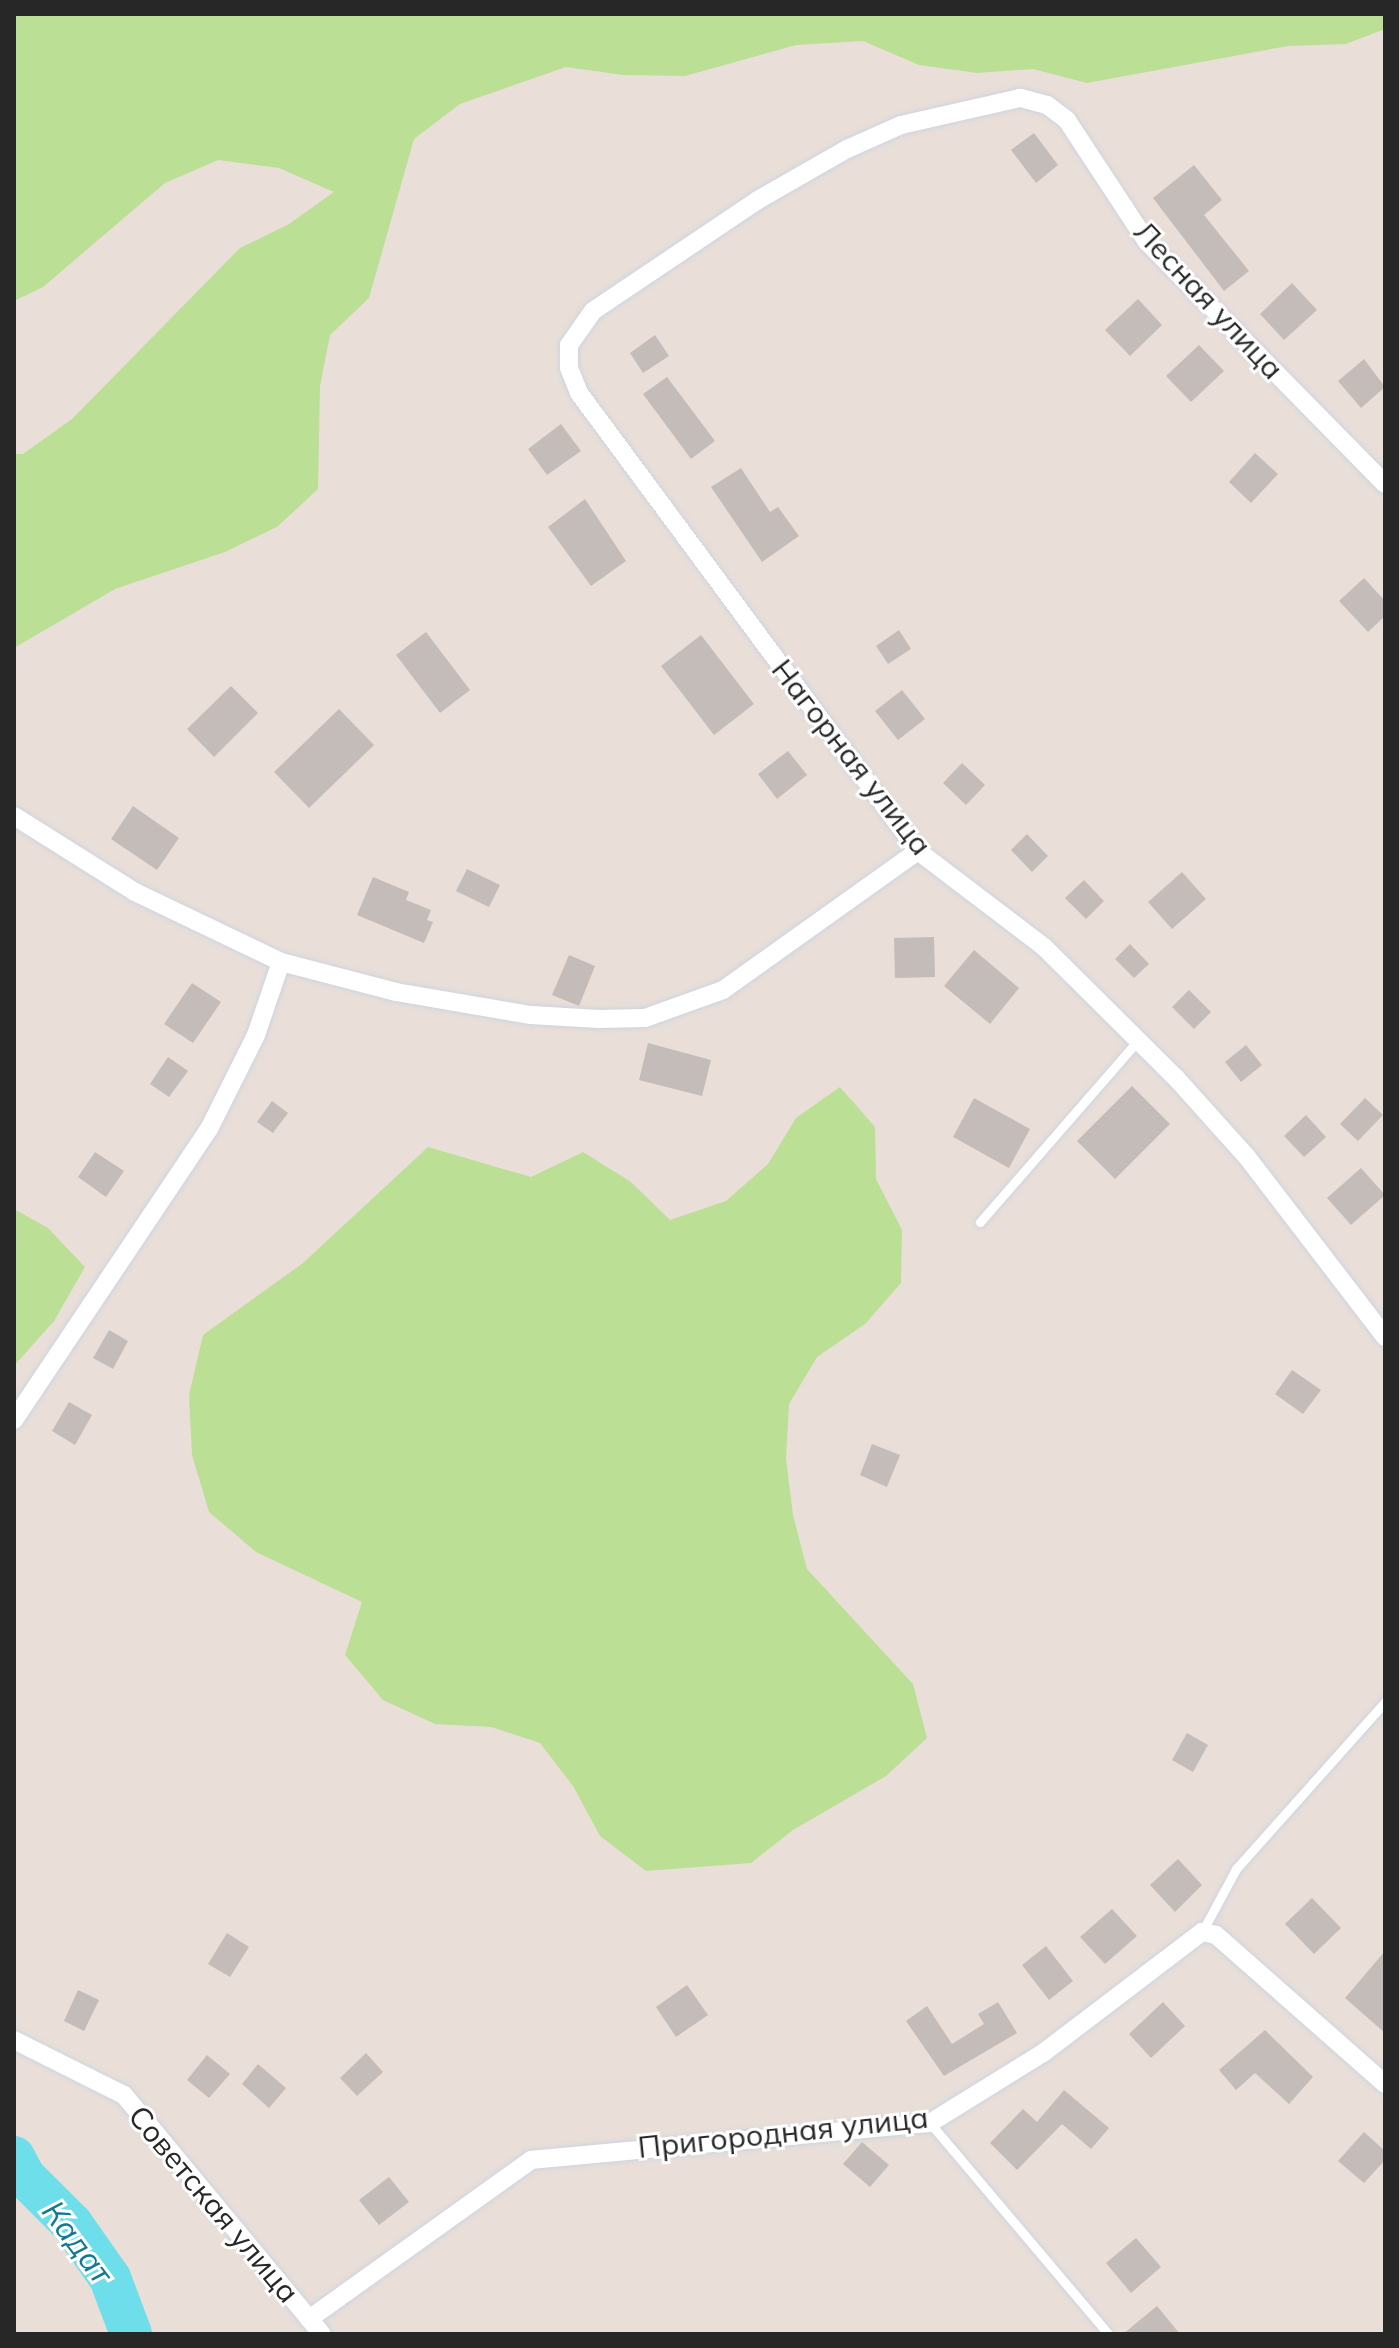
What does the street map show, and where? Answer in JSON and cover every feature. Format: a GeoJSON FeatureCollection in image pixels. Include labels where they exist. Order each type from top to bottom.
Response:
{"type":"FeatureCollection","features":[{"type":"Feature","properties":{"kind":"street","name":"Нагорная улица"},"geometry":{"type":"LineString","coordinates":[[1047,105],[1020,98],[990,102],[901,125],[847,149],[758,200],[593,311],[569,345],[569,368],[579,393],[918,851],[1044,947],[1138,1040],[1247,1157],[1385,1337]]}},
{"type":"Feature","properties":{"kind":"street","name":"Лесная улица"},"geometry":{"type":"LineString","coordinates":[[1047,105],[1088,147],[1147,242],[1385,484]]}},
{"type":"Feature","properties":{"kind":"street"},"geometry":{"type":"LineString","coordinates":[[14,816],[135,892],[281,962],[396,992],[531,1015],[645,1018],[723,990],[918,851]]}},
{"type":"Feature","properties":{"kind":"street"},"geometry":{"type":"LineString","coordinates":[[14,1420],[209,1129],[256,1035],[281,962]]}},
{"type":"Feature","properties":{"kind":"street"},"geometry":{"type":"LineString","coordinates":[[1202,1932],[1216,1935],[1385,2084]]}},
{"type":"Feature","properties":{"kind":"street","name":"Пригородная улица"},"geometry":{"type":"LineString","coordinates":[[309,2319],[531,2160],[930,2123],[1043,2053],[1202,1932]]}},
{"type":"Feature","properties":{"kind":"street","name":"Советская улица"},"geometry":{"type":"LineString","coordinates":[[14,2040],[124,2095],[322,2334]]}},
{"type":"Feature","properties":{"kind":"lane"},"geometry":{"type":"LineString","coordinates":[[980,1222],[1138,1040]]}},
{"type":"Feature","properties":{"kind":"lane"},"geometry":{"type":"LineString","coordinates":[[1202,1932],[1236,1869],[1385,1702]]}},
{"type":"Feature","properties":{"kind":"lane"},"geometry":{"type":"LineString","coordinates":[[930,2123],[1108,2334]]}},
{"type":"Feature","properties":{"kind":"green space"},"geometry":{"type":"Polygon","coordinates":[[[14,14],[1385,14],[1385,29],[1346,44],[1288,46],[1087,83],[1033,69],[977,73],[919,65],[863,41],[796,45],[685,76],[623,75],[566,67],[460,104],[414,139],[369,298],[330,335],[320,386],[318,489],[277,527],[225,552],[115,589],[14,648],[14,454],[23,454],[72,419],[240,248],[289,224],[334,192],[279,168],[218,160],[165,183],[43,287],[14,301],[14,14]]]}},
{"type":"Feature","properties":{"kind":"green space"},"geometry":{"type":"Polygon","coordinates":[[[840,1087],[875,1127],[876,1179],[902,1230],[901,1283],[865,1324],[817,1357],[789,1404],[786,1459],[793,1515],[807,1569],[913,1684],[927,1738],[886,1776],[793,1830],[751,1863],[646,1871],[600,1836],[573,1786],[540,1743],[491,1727],[435,1724],[383,1700],[345,1655],[362,1602],[256,1552],[209,1512],[192,1455],[189,1395],[203,1335],[303,1263],[428,1147],[531,1177],[583,1152],[631,1182],[670,1220],[726,1201],[768,1164],[796,1118],[840,1087]]]}},
{"type":"Feature","properties":{"kind":"green space"},"geometry":{"type":"Polygon","coordinates":[[[14,1209],[48,1228],[85,1267],[54,1321],[14,1366],[14,1209]]]}},
{"type":"Feature","properties":{"kind":"building"},"geometry":{"type":"Polygon","coordinates":[[[1034,133],[1058,165],[1036,183],[1011,150],[1034,133]]]}},
{"type":"Feature","properties":{"kind":"building"},"geometry":{"type":"Polygon","coordinates":[[[1194,165],[1222,200],[1204,215],[1249,271],[1224,291],[1153,198],[1194,165]]]}},
{"type":"Feature","properties":{"kind":"building"},"geometry":{"type":"Polygon","coordinates":[[[1292,283],[1317,310],[1284,340],[1260,314],[1292,283]]]}},
{"type":"Feature","properties":{"kind":"building"},"geometry":{"type":"Polygon","coordinates":[[[1138,299],[1162,325],[1130,356],[1105,330],[1138,299]]]}},
{"type":"Feature","properties":{"kind":"building"},"geometry":{"type":"Polygon","coordinates":[[[655,335],[669,356],[643,373],[630,353],[655,335]]]}},
{"type":"Feature","properties":{"kind":"building"},"geometry":{"type":"Polygon","coordinates":[[[1199,345],[1224,371],[1191,402],[1166,376],[1199,345]]]}},
{"type":"Feature","properties":{"kind":"building"},"geometry":{"type":"Polygon","coordinates":[[[1364,359],[1385,387],[1361,408],[1338,381],[1364,359]]]}},
{"type":"Feature","properties":{"kind":"building"},"geometry":{"type":"Polygon","coordinates":[[[667,377],[715,441],[691,459],[643,394],[667,377]]]}},
{"type":"Feature","properties":{"kind":"building"},"geometry":{"type":"Polygon","coordinates":[[[561,424],[581,451],[547,475],[528,449],[561,424]]]}},
{"type":"Feature","properties":{"kind":"building"},"geometry":{"type":"Polygon","coordinates":[[[1255,453],[1278,474],[1251,503],[1229,482],[1255,453]]]}},
{"type":"Feature","properties":{"kind":"building"},"geometry":{"type":"Polygon","coordinates":[[[741,468],[770,512],[778,507],[799,536],[762,562],[711,487],[741,468]]]}},
{"type":"Feature","properties":{"kind":"building"},"geometry":{"type":"Polygon","coordinates":[[[585,499],[626,561],[591,586],[548,527],[585,499]]]}},
{"type":"Feature","properties":{"kind":"building"},"geometry":{"type":"Polygon","coordinates":[[[1364,578],[1385,601],[1385,616],[1368,632],[1339,601],[1364,578]]]}},
{"type":"Feature","properties":{"kind":"building"},"geometry":{"type":"Polygon","coordinates":[[[899,630],[911,649],[888,664],[876,646],[899,630]]]}},
{"type":"Feature","properties":{"kind":"building"},"geometry":{"type":"Polygon","coordinates":[[[426,632],[470,690],[440,713],[396,655],[426,632]]]}},
{"type":"Feature","properties":{"kind":"building"},"geometry":{"type":"Polygon","coordinates":[[[701,635],[754,704],[714,735],[661,666],[701,635]]]}},
{"type":"Feature","properties":{"kind":"building"},"geometry":{"type":"Polygon","coordinates":[[[231,686],[258,713],[214,757],[187,729],[231,686]]]}},
{"type":"Feature","properties":{"kind":"building"},"geometry":{"type":"Polygon","coordinates":[[[902,690],[925,719],[898,740],[875,711],[902,690]]]}},
{"type":"Feature","properties":{"kind":"building"},"geometry":{"type":"Polygon","coordinates":[[[339,709],[374,745],[309,808],[274,772],[339,709]]]}},
{"type":"Feature","properties":{"kind":"building"},"geometry":{"type":"Polygon","coordinates":[[[788,751],[807,775],[777,799],[758,774],[788,751]]]}},
{"type":"Feature","properties":{"kind":"building"},"geometry":{"type":"Polygon","coordinates":[[[962,763],[985,785],[966,805],[943,783],[962,763]]]}},
{"type":"Feature","properties":{"kind":"building"},"geometry":{"type":"Polygon","coordinates":[[[133,806],[179,838],[157,870],[111,839],[133,806]]]}},
{"type":"Feature","properties":{"kind":"building"},"geometry":{"type":"Polygon","coordinates":[[[1027,834],[1048,856],[1032,872],[1011,850],[1027,834]]]}},
{"type":"Feature","properties":{"kind":"building"},"geometry":{"type":"Polygon","coordinates":[[[467,869],[500,885],[489,907],[456,891],[467,869]]]}},
{"type":"Feature","properties":{"kind":"building"},"geometry":{"type":"Polygon","coordinates":[[[1182,872],[1206,899],[1172,929],[1148,902],[1182,872]]]}},
{"type":"Feature","properties":{"kind":"building"},"geometry":{"type":"Polygon","coordinates":[[[373,877],[409,892],[406,900],[431,910],[427,920],[433,922],[424,943],[357,915],[373,877]]]}},
{"type":"Feature","properties":{"kind":"building"},"geometry":{"type":"Polygon","coordinates":[[[1084,880],[1104,901],[1086,919],[1065,898],[1084,880]]]}},
{"type":"Feature","properties":{"kind":"building"},"geometry":{"type":"Polygon","coordinates":[[[934,937],[935,977],[895,978],[894,938],[934,937]]]}},
{"type":"Feature","properties":{"kind":"building"},"geometry":{"type":"Polygon","coordinates":[[[1130,944],[1149,964],[1134,978],[1115,959],[1130,944]]]}},
{"type":"Feature","properties":{"kind":"building"},"geometry":{"type":"Polygon","coordinates":[[[974,950],[1019,988],[990,1024],[944,986],[974,950]]]}},
{"type":"Feature","properties":{"kind":"building"},"geometry":{"type":"Polygon","coordinates":[[[569,955],[595,966],[579,1006],[552,995],[569,955]]]}},
{"type":"Feature","properties":{"kind":"building"},"geometry":{"type":"Polygon","coordinates":[[[192,983],[221,1002],[193,1043],[164,1024],[192,983]]]}},
{"type":"Feature","properties":{"kind":"building"},"geometry":{"type":"Polygon","coordinates":[[[1189,990],[1211,1012],[1194,1029],[1172,1007],[1189,990]]]}},
{"type":"Feature","properties":{"kind":"building"},"geometry":{"type":"Polygon","coordinates":[[[648,1043],[711,1060],[702,1096],[639,1080],[648,1043]]]}},
{"type":"Feature","properties":{"kind":"building"},"geometry":{"type":"Polygon","coordinates":[[[1246,1045],[1262,1065],[1241,1082],[1225,1062],[1246,1045]]]}},
{"type":"Feature","properties":{"kind":"building"},"geometry":{"type":"Polygon","coordinates":[[[168,1057],[188,1071],[169,1097],[150,1084],[168,1057]]]}},
{"type":"Feature","properties":{"kind":"building"},"geometry":{"type":"Polygon","coordinates":[[[1132,1086],[1170,1124],[1115,1179],[1077,1141],[1132,1086]]]}},
{"type":"Feature","properties":{"kind":"building"},"geometry":{"type":"Polygon","coordinates":[[[974,1098],[1030,1129],[1009,1168],[953,1137],[974,1098]]]}},
{"type":"Feature","properties":{"kind":"building"},"geometry":{"type":"Polygon","coordinates":[[[1365,1098],[1383,1115],[1358,1141],[1340,1124],[1365,1098]]]}},
{"type":"Feature","properties":{"kind":"building"},"geometry":{"type":"Polygon","coordinates":[[[272,1101],[288,1113],[273,1133],[257,1122],[272,1101]]]}},
{"type":"Feature","properties":{"kind":"building"},"geometry":{"type":"Polygon","coordinates":[[[1306,1115],[1326,1137],[1304,1157],[1284,1136],[1306,1115]]]}},
{"type":"Feature","properties":{"kind":"building"},"geometry":{"type":"Polygon","coordinates":[[[95,1152],[124,1171],[106,1197],[78,1177],[95,1152]]]}},
{"type":"Feature","properties":{"kind":"building"},"geometry":{"type":"Polygon","coordinates":[[[1361,1168],[1385,1195],[1351,1225],[1327,1198],[1361,1168]]]}},
{"type":"Feature","properties":{"kind":"building"},"geometry":{"type":"Polygon","coordinates":[[[109,1330],[128,1341],[113,1369],[93,1358],[109,1330]]]}},
{"type":"Feature","properties":{"kind":"building"},"geometry":{"type":"Polygon","coordinates":[[[1292,1370],[1321,1390],[1303,1414],[1275,1394],[1292,1370]]]}},
{"type":"Feature","properties":{"kind":"building"},"geometry":{"type":"Polygon","coordinates":[[[69,1402],[92,1415],[75,1445],[52,1431],[69,1402]]]}},
{"type":"Feature","properties":{"kind":"building"},"geometry":{"type":"Polygon","coordinates":[[[872,1444],[900,1455],[887,1487],[860,1475],[872,1444]]]}},
{"type":"Feature","properties":{"kind":"building"},"geometry":{"type":"Polygon","coordinates":[[[1187,1733],[1208,1745],[1193,1772],[1172,1760],[1187,1733]]]}},
{"type":"Feature","properties":{"kind":"building"},"geometry":{"type":"Polygon","coordinates":[[[1178,1859],[1202,1885],[1175,1912],[1150,1885],[1178,1859]]]}},
{"type":"Feature","properties":{"kind":"building"},"geometry":{"type":"Polygon","coordinates":[[[1312,1898],[1341,1928],[1314,1954],[1285,1924],[1312,1898]]]}},
{"type":"Feature","properties":{"kind":"building"},"geometry":{"type":"Polygon","coordinates":[[[1112,1909],[1137,1936],[1105,1964],[1080,1937],[1112,1909]]]}},
{"type":"Feature","properties":{"kind":"building"},"geometry":{"type":"Polygon","coordinates":[[[227,1933],[249,1947],[230,1977],[208,1964],[227,1933]]]}},
{"type":"Feature","properties":{"kind":"building"},"geometry":{"type":"Polygon","coordinates":[[[1046,1946],[1073,1981],[1049,2000],[1022,1965],[1046,1946]]]}},
{"type":"Feature","properties":{"kind":"building"},"geometry":{"type":"Polygon","coordinates":[[[1385,1951],[1385,2033],[1345,1998],[1385,1951]]]}},
{"type":"Feature","properties":{"kind":"building"},"geometry":{"type":"Polygon","coordinates":[[[687,1985],[708,2015],[676,2037],[656,2007],[687,1985]]]}},
{"type":"Feature","properties":{"kind":"building"},"geometry":{"type":"Polygon","coordinates":[[[78,1990],[99,2000],[84,2031],[64,2021],[78,1990]]]}},
{"type":"Feature","properties":{"kind":"building"},"geometry":{"type":"Polygon","coordinates":[[[998,2002],[1017,2033],[944,2076],[906,2021],[927,2006],[952,2044],[984,2024],[978,2014],[998,2002]]]}},
{"type":"Feature","properties":{"kind":"building"},"geometry":{"type":"Polygon","coordinates":[[[1163,2002],[1185,2026],[1151,2058],[1129,2034],[1163,2002]]]}},
{"type":"Feature","properties":{"kind":"building"},"geometry":{"type":"Polygon","coordinates":[[[1265,2030],[1313,2077],[1289,2104],[1255,2073],[1236,2090],[1219,2070],[1265,2030]]]}},
{"type":"Feature","properties":{"kind":"building"},"geometry":{"type":"Polygon","coordinates":[[[366,2053],[383,2072],[357,2096],[340,2078],[366,2053]]]}},
{"type":"Feature","properties":{"kind":"building"},"geometry":{"type":"Polygon","coordinates":[[[207,2055],[230,2074],[209,2098],[187,2080],[207,2055]]]}},
{"type":"Feature","properties":{"kind":"building"},"geometry":{"type":"Polygon","coordinates":[[[258,2064],[286,2088],[269,2108],[242,2084],[258,2064]]]}},
{"type":"Feature","properties":{"kind":"building"},"geometry":{"type":"Polygon","coordinates":[[[1064,2090],[1109,2128],[1091,2149],[1062,2124],[1017,2170],[990,2143],[1023,2109],[1037,2122],[1064,2090]]]}},
{"type":"Feature","properties":{"kind":"building"},"geometry":{"type":"Polygon","coordinates":[[[1364,2132],[1385,2151],[1385,2160],[1364,2183],[1338,2161],[1364,2132]]]}},
{"type":"Feature","properties":{"kind":"building"},"geometry":{"type":"Polygon","coordinates":[[[862,2142],[889,2165],[870,2187],[843,2164],[862,2142]]]}},
{"type":"Feature","properties":{"kind":"building"},"geometry":{"type":"Polygon","coordinates":[[[389,2177],[409,2202],[379,2225],[359,2200],[389,2177]]]}},
{"type":"Feature","properties":{"kind":"building"},"geometry":{"type":"Polygon","coordinates":[[[1136,2238],[1161,2267],[1131,2293],[1106,2263],[1136,2238]]]}},
{"type":"Feature","properties":{"kind":"building"},"geometry":{"type":"Polygon","coordinates":[[[1157,2306],[1180,2334],[1123,2334],[1157,2306]]]}},
{"type":"Feature","properties":{"kind":"waterway","name":"Кадат"},"geometry":{"type":"LineString","coordinates":[[14,2157],[24,2176],[72,2224],[110,2278],[131,2334]]}}]}
